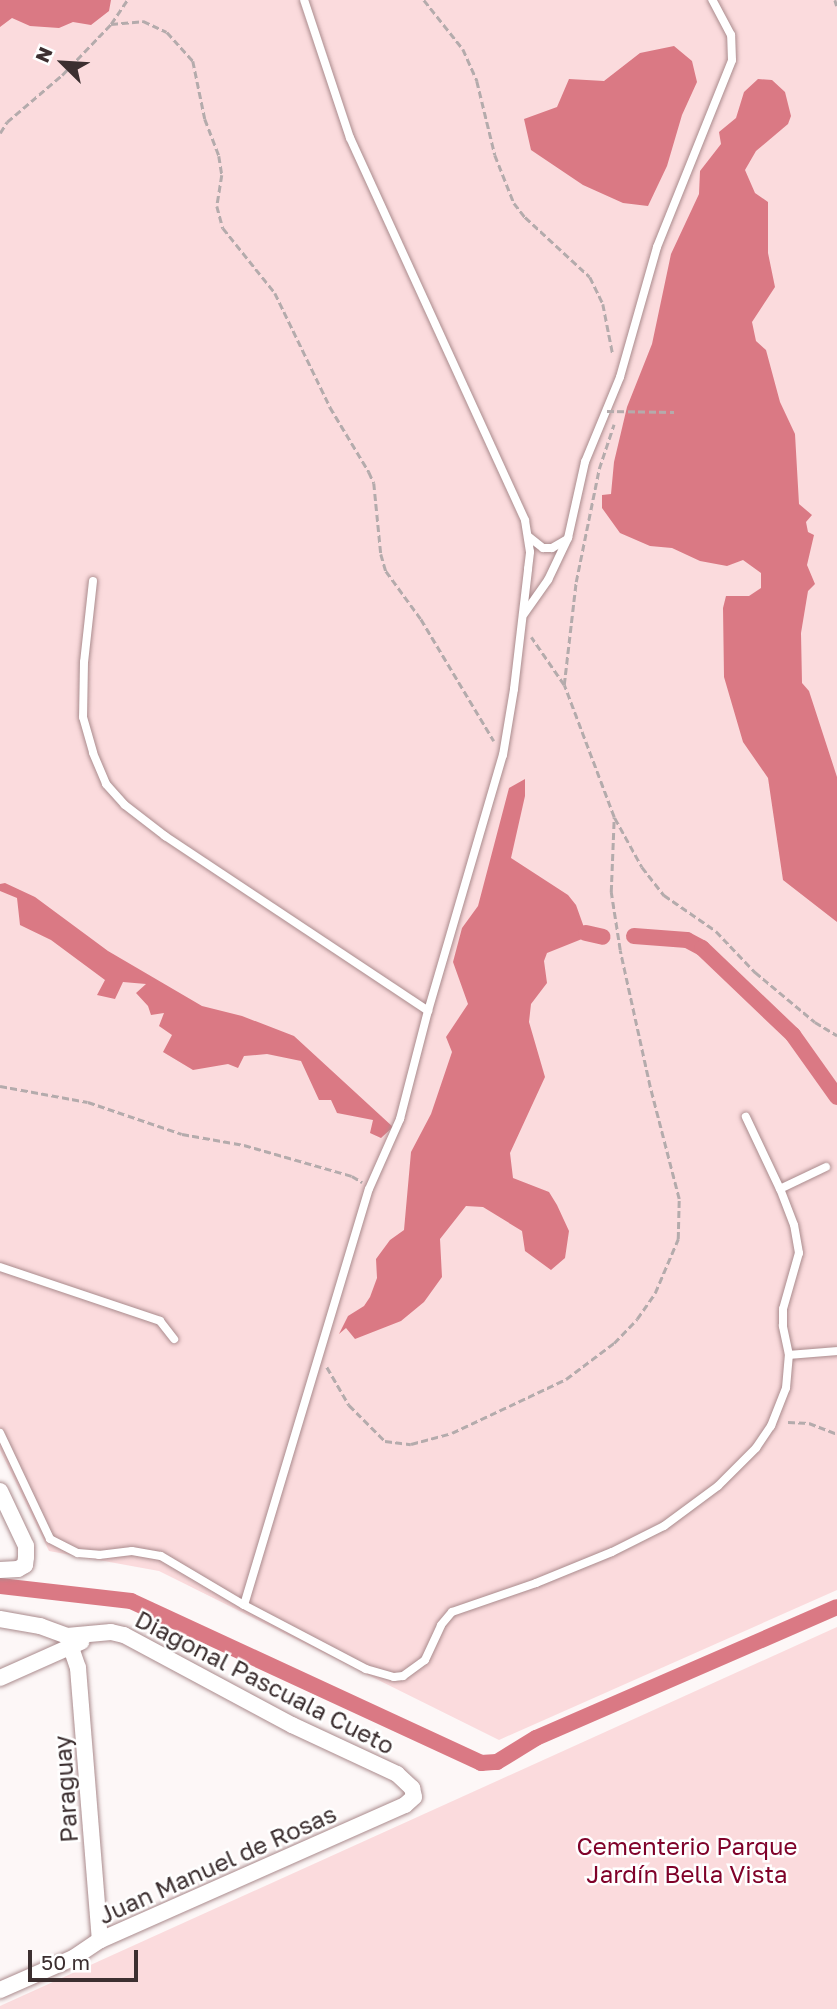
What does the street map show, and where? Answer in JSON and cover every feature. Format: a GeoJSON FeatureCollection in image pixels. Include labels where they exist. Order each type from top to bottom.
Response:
{"type":"FeatureCollection","features":[{"type":"Feature","properties":{"kind":"street"},"geometry":{"type":"LineString","coordinates":[[0,1491],[26,1546],[25,1565],[18,1570],[0,1570]]}},
{"type":"Feature","properties":{"kind":"street"},"geometry":{"type":"LineString","coordinates":[[0,1619],[40,1626],[69,1642]]}},
{"type":"Feature","properties":{"kind":"street","name":"Diagonal Pascuala Cueto"},"geometry":{"type":"LineString","coordinates":[[69,1642],[98,1633],[124,1634],[292,1725],[397,1774],[412,1787],[414,1797]]}},
{"type":"Feature","properties":{"kind":"street"},"geometry":{"type":"LineString","coordinates":[[0,1678],[69,1642]]}},
{"type":"Feature","properties":{"kind":"street","name":"Paraguay"},"geometry":{"type":"LineString","coordinates":[[69,1642],[78,1668],[100,1940]]}},
{"type":"Feature","properties":{"kind":"street","name":"Juan Manuel de Rosas"},"geometry":{"type":"LineString","coordinates":[[0,1990],[73,1958],[100,1940],[392,1811],[414,1797]]}},
{"type":"Feature","properties":{"kind":"lane"},"geometry":{"type":"LineString","coordinates":[[244,1605],[369,1189],[400,1119],[428,1011],[503,755],[522,632],[528,537],[525,520],[350,138],[304,0]]}},
{"type":"Feature","properties":{"kind":"lane"},"geometry":{"type":"LineString","coordinates":[[524,614],[548,580],[568,537],[585,462],[620,377],[657,247],[732,60],[731,35],[712,0]]}},
{"type":"Feature","properties":{"kind":"lane"},"geometry":{"type":"LineString","coordinates":[[528,537],[543,548],[561,544],[568,537]]}},
{"type":"Feature","properties":{"kind":"lane"},"geometry":{"type":"LineString","coordinates":[[93,581],[84,662],[83,717],[93,754],[106,784],[125,805],[165,836],[428,1011]]}},
{"type":"Feature","properties":{"kind":"lane"},"geometry":{"type":"LineString","coordinates":[[0,1433],[50,1539],[78,1553],[99,1555],[132,1551],[161,1556],[244,1605],[366,1669],[394,1677],[414,1671],[425,1660],[441,1625],[452,1612],[536,1584],[612,1552],[664,1526],[718,1486],[756,1448],[771,1426],[786,1388],[789,1355],[783,1326],[783,1309],[796,1268],[798,1242],[780,1189],[746,1117]]}},
{"type":"Feature","properties":{"kind":"lane"},"geometry":{"type":"LineString","coordinates":[[780,1189],[826,1167]]}},
{"type":"Feature","properties":{"kind":"lane"},"geometry":{"type":"LineString","coordinates":[[0,1267],[160,1321],[174,1339]]}},
{"type":"Feature","properties":{"kind":"lane"},"geometry":{"type":"LineString","coordinates":[[789,1355],[837,1351]]}},
{"type":"Feature","properties":{"kind":"path"},"geometry":{"type":"LineString","coordinates":[[0,133],[7,122],[62,75],[111,24],[127,0]]}},
{"type":"Feature","properties":{"kind":"path"},"geometry":{"type":"LineString","coordinates":[[424,0],[463,49],[477,81],[495,155],[514,203],[525,217],[590,277],[603,304],[611,332],[614,363],[620,377]]}},
{"type":"Feature","properties":{"kind":"path"},"geometry":{"type":"LineString","coordinates":[[835,0],[837,6]]}},
{"type":"Feature","properties":{"kind":"path"},"geometry":{"type":"LineString","coordinates":[[111,24],[143,22],[167,32],[193,61],[205,119],[219,156],[222,175],[218,206],[223,228],[275,293],[330,407],[369,472],[374,483],[381,554],[386,571],[421,619],[503,755]]}},
{"type":"Feature","properties":{"kind":"path"},"geometry":{"type":"LineString","coordinates":[[564,685],[578,569],[599,469],[621,402]]}},
{"type":"Feature","properties":{"kind":"path"},"geometry":{"type":"LineString","coordinates":[[607,411],[674,412]]}},
{"type":"Feature","properties":{"kind":"path"},"geometry":{"type":"LineString","coordinates":[[522,632],[536,639],[564,685],[614,815],[642,867],[664,895],[716,931],[814,1022],[837,1035]]}},
{"type":"Feature","properties":{"kind":"path"},"geometry":{"type":"LineString","coordinates":[[318,1357],[349,1405],[375,1433],[385,1441],[411,1444],[452,1433],[566,1379],[614,1343],[637,1319],[655,1293],[678,1240],[679,1199],[650,1087],[620,950],[611,892],[614,815]]}},
{"type":"Feature","properties":{"kind":"path"},"geometry":{"type":"LineString","coordinates":[[0,1086],[88,1102],[182,1134],[256,1149],[352,1176],[369,1189]]}},
{"type":"Feature","properties":{"kind":"path"},"geometry":{"type":"LineString","coordinates":[[788,1422],[808,1423],[837,1434]]}},
{"type":"Feature","properties":{"kind":"green space"},"geometry":{"type":"Polygon","coordinates":[[[0,0],[837,0],[837,1590],[499,1740],[159,1571],[49,1551],[0,1450],[0,0]]]}},
{"type":"Feature","properties":{"kind":"green space","name":"Cementerio Parque Jardín Bella Vista"},"geometry":{"type":"Polygon","coordinates":[[[837,1627],[837,2009],[0,2009],[0,2006],[837,1627]]]}},
{"type":"Feature","properties":{"kind":"shaded area"},"geometry":{"type":"Polygon","coordinates":[[[0,0],[111,0],[109,11],[91,25],[73,22],[59,28],[30,26],[12,18],[0,27],[0,0]]]}},
{"type":"Feature","properties":{"kind":"shaded area"},"geometry":{"type":"Polygon","coordinates":[[[674,46],[692,61],[697,82],[682,115],[667,166],[648,206],[623,203],[583,185],[531,150],[524,119],[557,107],[569,79],[604,81],[640,53],[674,46]]]}},
{"type":"Feature","properties":{"kind":"shaded area"},"geometry":{"type":"Polygon","coordinates":[[[758,79],[772,80],[785,92],[791,116],[788,124],[756,151],[745,170],[755,193],[768,202],[768,253],[775,287],[752,322],[756,341],[766,350],[780,402],[795,434],[799,504],[812,515],[806,522],[808,532],[814,535],[807,565],[815,584],[808,591],[801,633],[802,683],[809,691],[837,777],[837,922],[783,880],[768,778],[743,742],[724,677],[723,608],[726,596],[749,596],[761,588],[761,573],[743,560],[727,566],[700,561],[672,548],[650,546],[620,533],[602,508],[602,495],[611,494],[614,462],[627,407],[652,344],[671,254],[699,194],[700,171],[721,144],[719,132],[736,118],[744,92],[758,79]]]}},
{"type":"Feature","properties":{"kind":"shaded area"},"geometry":{"type":"Polygon","coordinates":[[[525,779],[525,796],[511,858],[568,895],[576,905],[586,933],[582,939],[547,953],[544,961],[547,983],[531,1004],[529,1022],[545,1077],[510,1153],[513,1178],[549,1192],[557,1205],[569,1231],[565,1258],[551,1270],[525,1251],[522,1231],[483,1207],[466,1206],[440,1239],[442,1277],[424,1302],[401,1321],[355,1339],[346,1328],[339,1334],[348,1316],[364,1306],[370,1297],[377,1278],[376,1259],[390,1240],[404,1230],[411,1152],[431,1114],[452,1052],[446,1037],[468,1004],[453,962],[462,928],[478,906],[509,788],[525,779]]]}},
{"type":"Feature","properties":{"kind":"shaded area"},"geometry":{"type":"Polygon","coordinates":[[[5,883],[35,897],[108,951],[202,1006],[242,1016],[294,1036],[393,1127],[381,1138],[370,1133],[373,1120],[337,1113],[331,1100],[319,1100],[301,1061],[267,1054],[244,1056],[238,1068],[228,1064],[193,1070],[163,1052],[172,1035],[159,1026],[164,1013],[151,1015],[148,1006],[136,993],[146,984],[123,982],[115,999],[97,995],[105,980],[51,940],[20,925],[17,898],[0,891],[0,884],[5,883]]]}},
{"type":"Feature","properties":{"kind":"waterway"},"geometry":{"type":"LineString","coordinates":[[586,933],[603,937]]}},
{"type":"Feature","properties":{"kind":"waterway"},"geometry":{"type":"LineString","coordinates":[[634,936],[687,940],[702,948],[793,1035],[837,1097]]}},
{"type":"Feature","properties":{"kind":"waterway"},"geometry":{"type":"LineString","coordinates":[[0,1586],[131,1601],[481,1763],[497,1762],[536,1738],[837,1607]]}}]}
